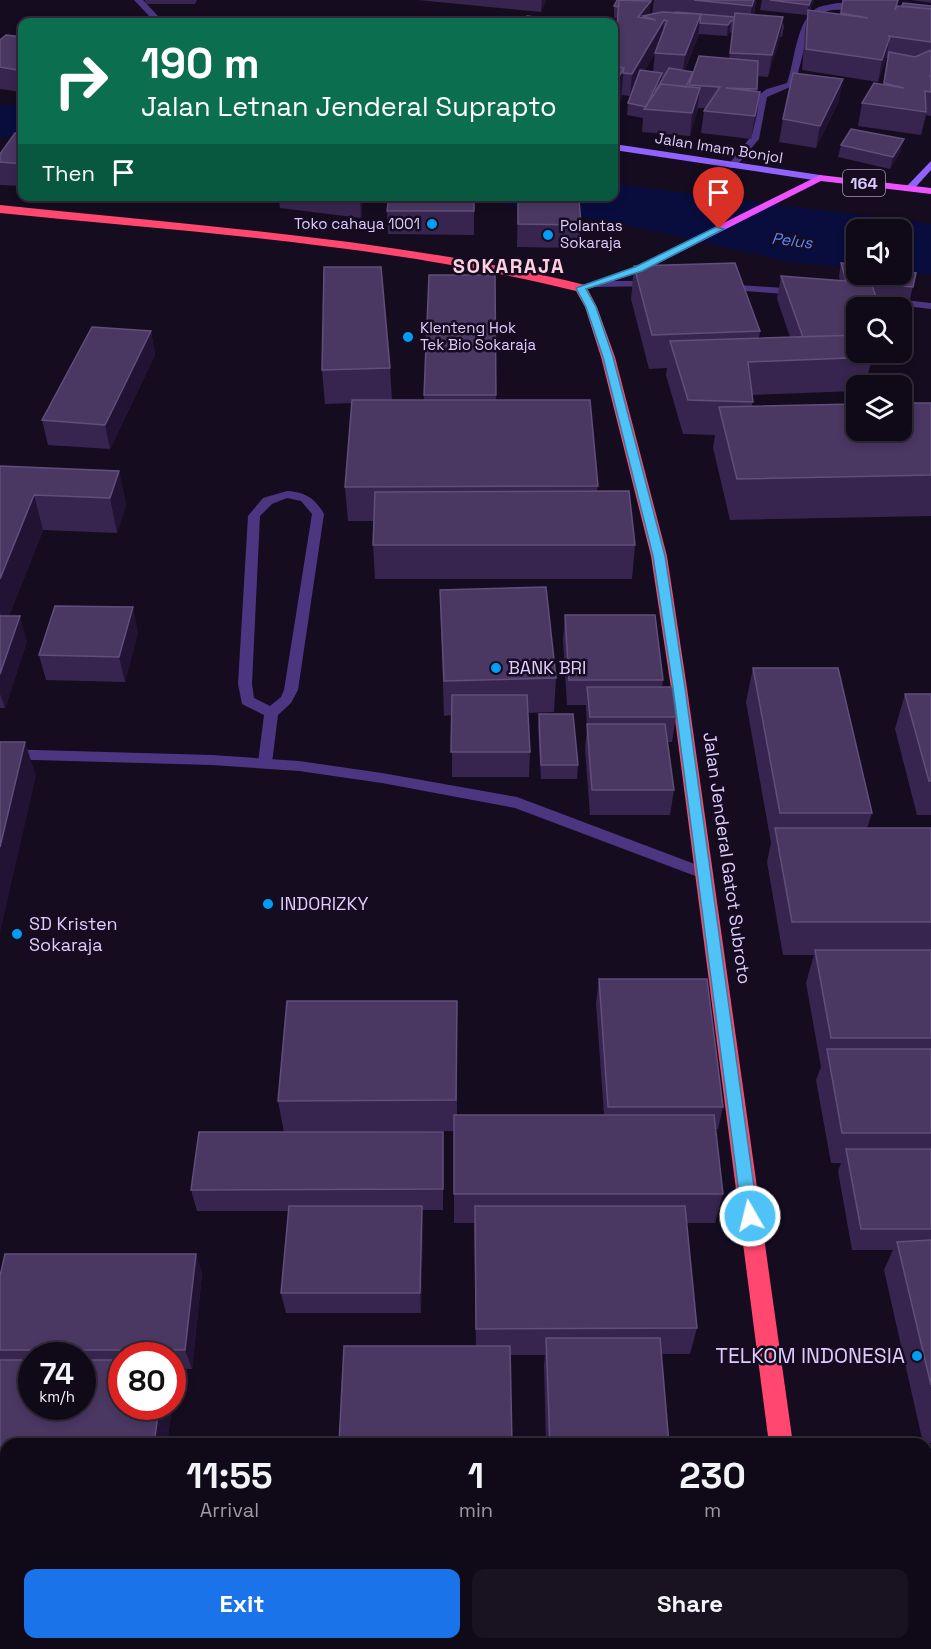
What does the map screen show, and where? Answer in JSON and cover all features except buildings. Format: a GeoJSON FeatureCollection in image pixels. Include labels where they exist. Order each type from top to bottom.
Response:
{"type":"FeatureCollection","features":[{"type":"Feature","properties":{"kind":"highway"},"geometry":{"type":"LineString","coordinates":[[0,210],[281,238],[499,268],[588,286]]}},
{"type":"Feature","properties":{"kind":"highway","name":"Jalan Jenderal Gatot Subroto"},"geometry":{"type":"LineString","coordinates":[[588,286],[591,307],[608,357],[659,556],[780,1438]]}},
{"type":"Feature","properties":{"kind":"main road","name":"Jalan Imam Bonjol"},"geometry":{"type":"LineString","coordinates":[[618,148],[820,178]]}},
{"type":"Feature","properties":{"kind":"main road"},"geometry":{"type":"LineString","coordinates":[[910,188],[931,164]]}},
{"type":"Feature","properties":{"kind":"main road","name":"164"},"geometry":{"type":"LineString","coordinates":[[588,286],[639,269],[820,178],[931,191]]}},
{"type":"Feature","properties":{"kind":"street"},"geometry":{"type":"LineString","coordinates":[[138,0],[154,18]]}},
{"type":"Feature","properties":{"kind":"street"},"geometry":{"type":"LineString","coordinates":[[732,166],[754,139],[760,102],[764,96],[770,91],[791,86],[804,33],[813,11],[820,6],[832,4],[874,7]]}},
{"type":"Feature","properties":{"kind":"street"},"geometry":{"type":"LineString","coordinates":[[588,286],[669,284]]}},
{"type":"Feature","properties":{"kind":"street"},"geometry":{"type":"LineString","coordinates":[[712,286],[810,294]]}},
{"type":"Feature","properties":{"kind":"street"},"geometry":{"type":"LineString","coordinates":[[844,297],[931,306]]}},
{"type":"Feature","properties":{"kind":"street"},"geometry":{"type":"LineString","coordinates":[[264,763],[271,713],[286,700],[291,690],[318,514],[315,505],[306,498],[294,495],[270,498],[259,506],[254,516],[245,684],[247,701],[271,713]]}},
{"type":"Feature","properties":{"kind":"street"},"geometry":{"type":"LineString","coordinates":[[0,754],[264,763],[382,778],[517,803],[704,873]]}},
{"type":"Feature","properties":{"kind":"water"},"geometry":{"type":"Polygon","coordinates":[[[618,185],[891,219],[846,219],[846,267],[790,262],[618,223],[486,201],[618,201],[618,185]]]}},
{"type":"Feature","properties":{"kind":"water"},"geometry":{"type":"Polygon","coordinates":[[[912,222],[931,224],[931,274],[912,273],[912,222]]]}},
{"type":"Feature","properties":{"kind":"waterway","name":"Pelus"},"geometry":{"type":"LineString","coordinates":[[0,121],[18,121]]}},
{"type":"Feature","properties":{"kind":"place","name":"Toko cahaya 1001"},"geometry":{"type":"Point","coordinates":[432,224]}},
{"type":"Feature","properties":{"kind":"place","name":"Polantas Sokaraja"},"geometry":{"type":"Point","coordinates":[548,235]}},
{"type":"Feature","properties":{"kind":"place","name":"Klenteng Hok Tek Bio Sokaraja"},"geometry":{"type":"Point","coordinates":[408,337]}},
{"type":"Feature","properties":{"kind":"place","name":"BANK BRI"},"geometry":{"type":"Point","coordinates":[496,668]}},
{"type":"Feature","properties":{"kind":"place","name":"INDORIZKY"},"geometry":{"type":"Point","coordinates":[268,904]}},
{"type":"Feature","properties":{"kind":"place","name":"SD Kristen Sokaraja"},"geometry":{"type":"Point","coordinates":[17,934]}},
{"type":"Feature","properties":{"kind":"place","name":"TELKOM INDONESIA"},"geometry":{"type":"Point","coordinates":[917,1356]}},
{"type":"Feature","properties":{"kind":"district","name":"SOKARAJA"},"geometry":{"type":"Point","coordinates":[509,266]}},
{"type":"Feature","properties":{"kind":"route"},"geometry":{"type":"LineString","coordinates":[[719,229],[639,269],[581,288],[591,307],[608,357],[659,556],[750,1216]]}}]}
